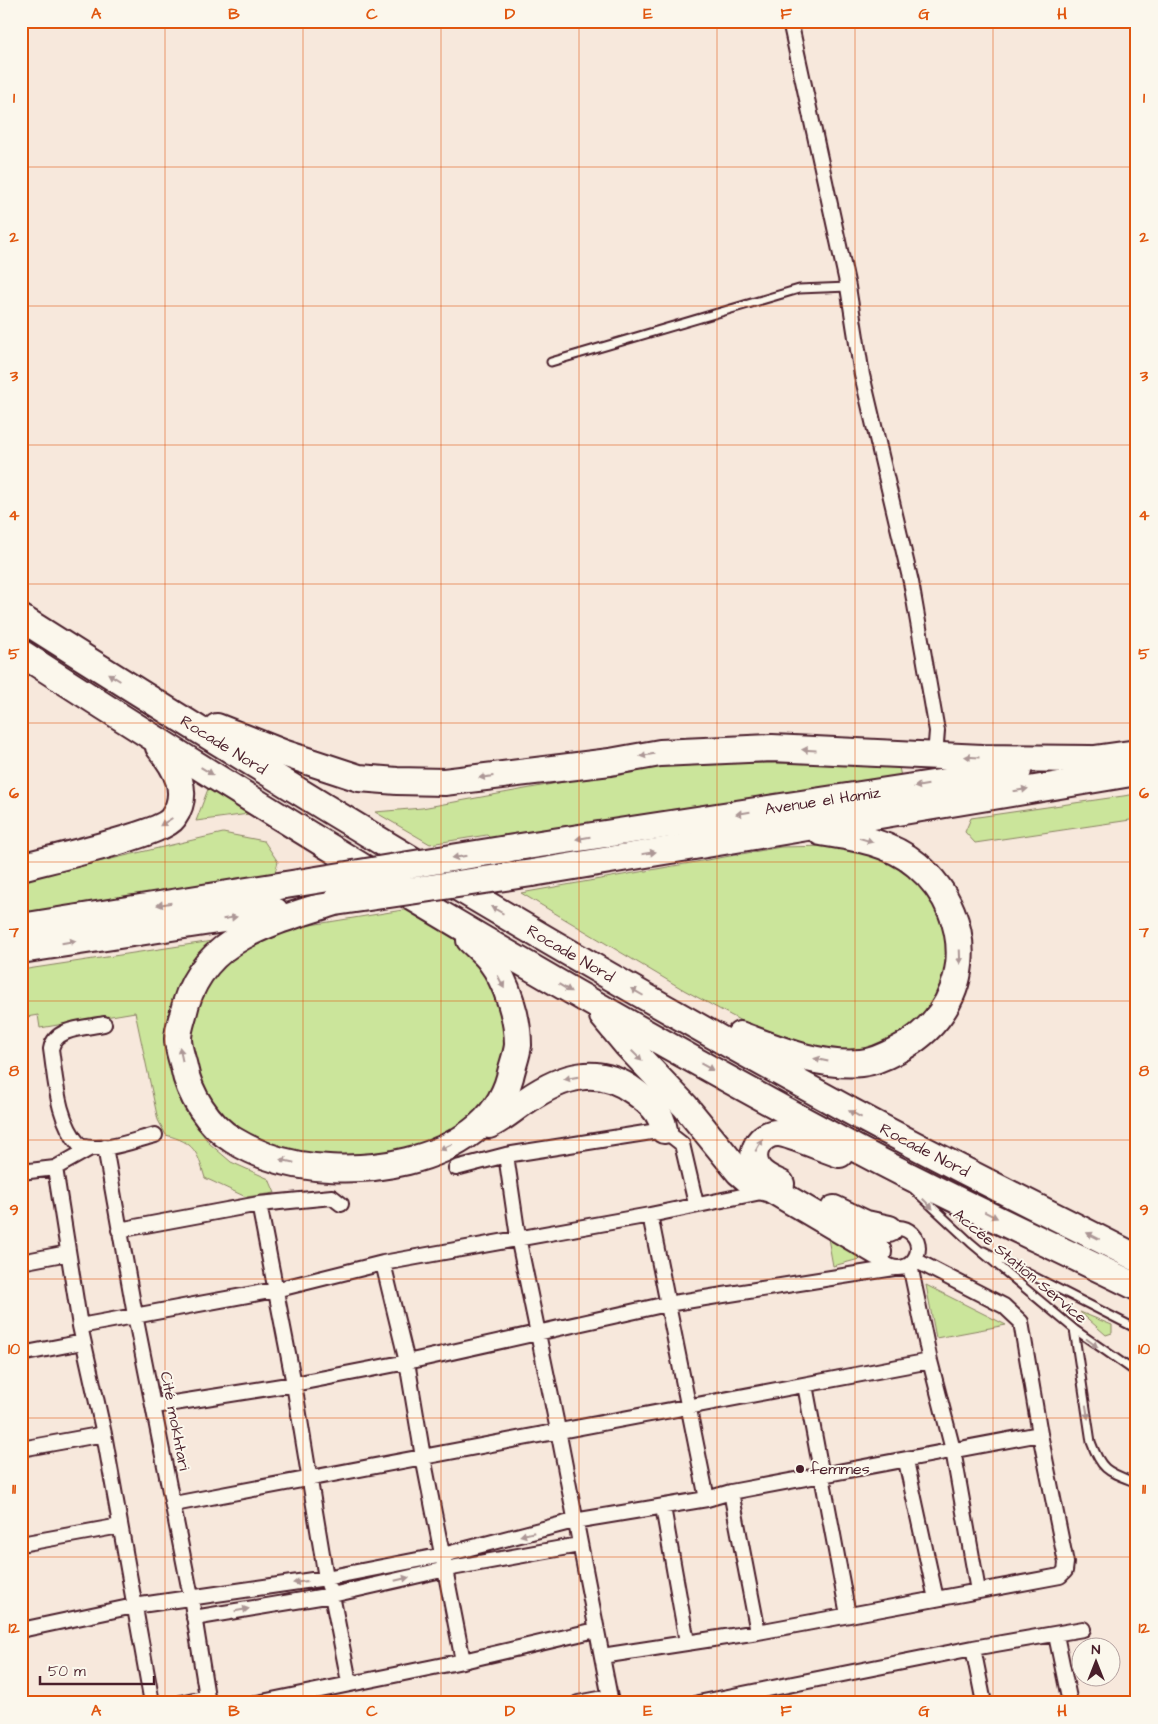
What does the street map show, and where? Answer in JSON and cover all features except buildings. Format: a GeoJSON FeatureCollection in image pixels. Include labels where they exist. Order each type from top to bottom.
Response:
{"type":"FeatureCollection","features":[{"type":"Feature","properties":{"kind":"highway","name":"Rocade Nord"},"geometry":{"type":"LineString","coordinates":[[21,618],[156,704],[368,834],[662,1007],[862,1117],[1137,1258]]}},
{"type":"Feature","properties":{"kind":"highway","name":"Rocade Nord"},"geometry":{"type":"LineString","coordinates":[[21,653],[150,737],[595,1005],[894,1169],[1137,1287]]}},
{"type":"Feature","properties":{"kind":"highway"},"geometry":{"type":"LineString","coordinates":[[156,704],[283,753],[358,778],[397,781],[444,782],[610,762],[660,753],[702,750],[772,748],[935,756],[1090,760]]}},
{"type":"Feature","properties":{"kind":"highway"},"geometry":{"type":"LineString","coordinates":[[21,867],[148,832],[172,820],[181,801],[181,786],[175,766],[150,737]]}},
{"type":"Feature","properties":{"kind":"highway","name":"Avenue el Hamiz"},"geometry":{"type":"LineString","coordinates":[[21,927],[507,849],[1137,753]]}},
{"type":"Feature","properties":{"kind":"highway"},"geometry":{"type":"LineString","coordinates":[[21,950],[532,873],[1137,772]]}},
{"type":"Feature","properties":{"kind":"highway"},"geometry":{"type":"LineString","coordinates":[[662,1007],[791,1054],[836,1064],[863,1063],[892,1053],[912,1043],[929,1029],[941,1015],[951,997],[960,966],[956,922],[941,892],[917,865],[867,839],[801,828]]}},
{"type":"Feature","properties":{"kind":"highway"},"geometry":{"type":"LineString","coordinates":[[335,902],[253,930],[229,943],[207,963],[186,997],[178,1038],[187,1083],[205,1114],[230,1139],[266,1156],[306,1166],[335,1168],[384,1165],[424,1158],[457,1142],[472,1132],[503,1118],[526,1100],[559,1080],[590,1075],[621,1081],[655,1106],[662,1119],[664,1130]]}},
{"type":"Feature","properties":{"kind":"highway"},"geometry":{"type":"LineString","coordinates":[[448,918],[490,960],[508,996],[515,1022],[518,1046],[507,1088],[498,1106],[472,1132]]}},
{"type":"Feature","properties":{"kind":"highway"},"geometry":{"type":"LineString","coordinates":[[595,1005],[617,1035],[685,1106],[739,1172],[753,1184],[771,1189],[887,1250]]}},
{"type":"Feature","properties":{"kind":"highway"},"geometry":{"type":"LineString","coordinates":[[887,1250],[858,1221],[767,1177],[758,1168],[754,1155],[758,1143],[763,1138],[768,1134],[781,1133],[820,1148],[894,1169]]}},
{"type":"Feature","properties":{"kind":"street"},"geometry":{"type":"LineString","coordinates":[[790,21],[848,287],[862,375],[911,582],[937,731],[935,756]]}},
{"type":"Feature","properties":{"kind":"street"},"geometry":{"type":"LineString","coordinates":[[89,1149],[80,1146],[65,1124],[60,1108],[51,1049],[53,1040],[60,1033],[104,1024]]}},
{"type":"Feature","properties":{"kind":"street"},"geometry":{"type":"LineString","coordinates":[[456,1168],[506,1156],[664,1130],[682,1144],[696,1204]]}},
{"type":"Feature","properties":{"kind":"street"},"geometry":{"type":"LineString","coordinates":[[21,1172],[55,1168],[89,1149],[105,1147],[154,1134]]}},
{"type":"Feature","properties":{"kind":"street","name":"Cité mokhtari"},"geometry":{"type":"LineString","coordinates":[[105,1147],[135,1315],[174,1504],[208,1700]]}},
{"type":"Feature","properties":{"kind":"street"},"geometry":{"type":"LineString","coordinates":[[506,1156],[518,1237],[558,1430],[610,1700],[578,1703]]}},
{"type":"Feature","properties":{"kind":"street"},"geometry":{"type":"LineString","coordinates":[[55,1168],[80,1326],[104,1434],[152,1703]]}},
{"type":"Feature","properties":{"kind":"street"},"geometry":{"type":"LineString","coordinates":[[80,1326],[275,1290],[383,1263],[518,1237],[650,1215],[696,1204],[749,1196],[771,1189]]}},
{"type":"Feature","properties":{"kind":"street"},"geometry":{"type":"LineString","coordinates":[[119,1230],[259,1204],[332,1197],[341,1204]]}},
{"type":"Feature","properties":{"kind":"street"},"geometry":{"type":"LineString","coordinates":[[259,1204],[294,1384],[326,1578],[332,1595],[349,1682]]}},
{"type":"Feature","properties":{"kind":"street"},"geometry":{"type":"LineString","coordinates":[[650,1215],[707,1499]]}},
{"type":"Feature","properties":{"kind":"street"},"geometry":{"type":"LineString","coordinates":[[887,1250],[903,1228],[914,1235],[919,1248],[912,1262],[930,1362],[953,1450],[978,1591]]}},
{"type":"Feature","properties":{"kind":"street"},"geometry":{"type":"LineString","coordinates":[[155,1406],[294,1384],[407,1362],[667,1304],[887,1250],[1004,1306],[1021,1322],[1040,1434],[1066,1563],[1066,1571],[1060,1576],[758,1632],[602,1656]]}},
{"type":"Feature","properties":{"kind":"street"},"geometry":{"type":"LineString","coordinates":[[21,1262],[68,1253]]}},
{"type":"Feature","properties":{"kind":"street"},"geometry":{"type":"LineString","coordinates":[[383,1263],[407,1362],[423,1457],[463,1661]]}},
{"type":"Feature","properties":{"kind":"street"},"geometry":{"type":"LineString","coordinates":[[21,1354],[84,1342]]}},
{"type":"Feature","properties":{"kind":"street"},"geometry":{"type":"LineString","coordinates":[[174,1504],[558,1430],[930,1362]]}},
{"type":"Feature","properties":{"kind":"street"},"geometry":{"type":"LineString","coordinates":[[805,1385],[824,1475],[848,1615]]}},
{"type":"Feature","properties":{"kind":"street"},"geometry":{"type":"LineString","coordinates":[[21,1449],[104,1434]]}},
{"type":"Feature","properties":{"kind":"street"},"geometry":{"type":"LineString","coordinates":[[21,1630],[191,1596],[326,1578],[443,1555],[574,1521],[707,1499],[731,1492],[906,1461],[1040,1434]]}},
{"type":"Feature","properties":{"kind":"street"},"geometry":{"type":"LineString","coordinates":[[906,1461],[936,1599]]}},
{"type":"Feature","properties":{"kind":"street"},"geometry":{"type":"LineString","coordinates":[[731,1492],[758,1632]]}},
{"type":"Feature","properties":{"kind":"street"},"geometry":{"type":"LineString","coordinates":[[663,1507],[687,1642]]}},
{"type":"Feature","properties":{"kind":"street"},"geometry":{"type":"LineString","coordinates":[[21,1544],[120,1526]]}},
{"type":"Feature","properties":{"kind":"street"},"geometry":{"type":"LineString","coordinates":[[194,1618],[332,1595],[446,1569],[579,1545]]}},
{"type":"Feature","properties":{"kind":"street"},"geometry":{"type":"LineString","coordinates":[[698,1703],[973,1648],[1083,1629]]}},
{"type":"Feature","properties":{"kind":"street"},"geometry":{"type":"LineString","coordinates":[[257,1703],[349,1682],[463,1661],[596,1630]]}},
{"type":"Feature","properties":{"kind":"street"},"geometry":{"type":"LineString","coordinates":[[1056,1635],[1070,1703]]}},
{"type":"Feature","properties":{"kind":"street"},"geometry":{"type":"LineString","coordinates":[[973,1648],[984,1703]]}},
{"type":"Feature","properties":{"kind":"street"},"geometry":{"type":"LineString","coordinates":[[181,1703],[208,1700]]}},
{"type":"Feature","properties":{"kind":"lane"},"geometry":{"type":"LineString","coordinates":[[551,362],[799,289],[848,287]]}},
{"type":"Feature","properties":{"kind":"lane","name":"Accée Station Service"},"geometry":{"type":"LineString","coordinates":[[894,1169],[938,1215],[971,1244],[1074,1330],[1137,1374]]}},
{"type":"Feature","properties":{"kind":"lane"},"geometry":{"type":"LineString","coordinates":[[971,1244],[1137,1329]]}},
{"type":"Feature","properties":{"kind":"lane"},"geometry":{"type":"LineString","coordinates":[[1074,1330],[1091,1442],[1097,1458],[1107,1471],[1137,1484]]}},
{"type":"Feature","properties":{"kind":"green space"},"geometry":{"type":"Polygon","coordinates":[[[898,762],[901,777],[491,839],[487,835],[430,844],[375,812],[422,808],[661,764],[898,762]]]}},
{"type":"Feature","properties":{"kind":"green space"},"geometry":{"type":"Polygon","coordinates":[[[208,789],[249,814],[196,821],[208,789]]]}},
{"type":"Feature","properties":{"kind":"green space"},"geometry":{"type":"Polygon","coordinates":[[[1137,794],[1137,819],[975,843],[965,832],[971,818],[1137,794]]]}},
{"type":"Feature","properties":{"kind":"green space"},"geometry":{"type":"Polygon","coordinates":[[[223,833],[264,841],[278,862],[274,876],[21,917],[21,880],[223,833]]]}},
{"type":"Feature","properties":{"kind":"green space"},"geometry":{"type":"Polygon","coordinates":[[[831,846],[872,849],[928,885],[951,941],[943,995],[899,1038],[862,1050],[822,1052],[769,1036],[684,990],[521,893],[781,847],[831,846]]]}},
{"type":"Feature","properties":{"kind":"green space"},"geometry":{"type":"Polygon","coordinates":[[[409,909],[476,955],[510,1027],[492,1101],[432,1145],[346,1158],[271,1148],[235,1129],[216,1110],[192,1061],[190,1023],[203,986],[225,959],[254,942],[292,928],[409,909]]]}},
{"type":"Feature","properties":{"kind":"green space"},"geometry":{"type":"Polygon","coordinates":[[[219,940],[172,1069],[184,1109],[209,1143],[231,1162],[269,1179],[275,1193],[246,1197],[205,1178],[200,1161],[193,1149],[183,1141],[166,1135],[158,1120],[135,1012],[40,1028],[38,1015],[21,1018],[21,970],[219,940]]]}},
{"type":"Feature","properties":{"kind":"green space"},"geometry":{"type":"Polygon","coordinates":[[[826,1227],[871,1256],[833,1266],[826,1227]]]}},
{"type":"Feature","properties":{"kind":"green space"},"geometry":{"type":"Polygon","coordinates":[[[926,1285],[1006,1325],[936,1338],[926,1285]]]}},
{"type":"Feature","properties":{"kind":"green space"},"geometry":{"type":"Polygon","coordinates":[[[1080,1312],[1112,1325],[1112,1333],[1106,1335],[1080,1312]]]}},
{"type":"Feature","properties":{"kind":"place","name":"femmes"},"geometry":{"type":"Point","coordinates":[800,1469]}}]}
